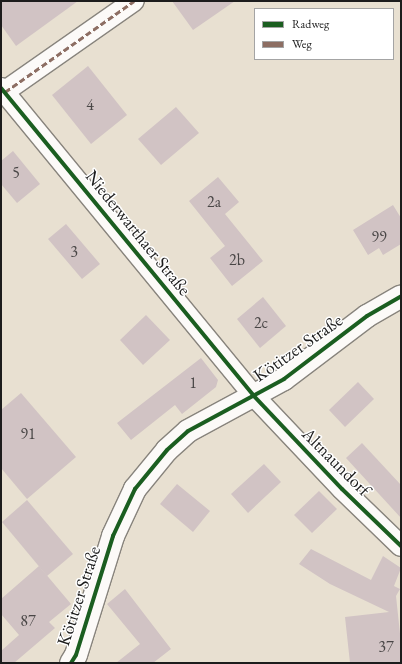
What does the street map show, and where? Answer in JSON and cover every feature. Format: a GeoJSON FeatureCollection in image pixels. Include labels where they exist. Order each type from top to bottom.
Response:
{"type":"FeatureCollection","features":[{"type":"Feature","properties":{"kind":"street","name":"Niederwarthaer Straße"},"geometry":{"type":"LineString","coordinates":[[134,1],[2,91],[253,395]]}},
{"type":"Feature","properties":{"kind":"street","name":"Kötitzer Straße"},"geometry":{"type":"LineString","coordinates":[[72,663],[76,655],[113,536],[135,489],[167,450],[188,431],[253,395],[284,380],[368,316],[401,296]]}},
{"type":"Feature","properties":{"kind":"street","name":"Altnaundorf"},"geometry":{"type":"LineString","coordinates":[[253,395],[336,483],[401,546]]}},
{"type":"Feature","properties":{"kind":"building"},"geometry":{"type":"Polygon","coordinates":[[[1,1],[78,1],[16,46],[1,25],[1,1]]]}},
{"type":"Feature","properties":{"kind":"building"},"geometry":{"type":"Polygon","coordinates":[[[172,1],[235,1],[193,30],[172,1]]]}},
{"type":"Feature","properties":{"kind":"building"},"geometry":{"type":"Polygon","coordinates":[[[88,66],[127,115],[91,144],[52,95],[88,66]]]}},
{"type":"Feature","properties":{"kind":"building"},"geometry":{"type":"Polygon","coordinates":[[[176,107],[199,133],[161,165],[138,139],[176,107]]]}},
{"type":"Feature","properties":{"kind":"building"},"geometry":{"type":"Polygon","coordinates":[[[13,151],[40,184],[17,203],[1,184],[1,161],[13,151]]]}},
{"type":"Feature","properties":{"kind":"building"},"geometry":{"type":"Polygon","coordinates":[[[218,177],[239,202],[225,214],[263,261],[232,286],[210,258],[225,246],[189,201],[218,177]]]}},
{"type":"Feature","properties":{"kind":"building"},"geometry":{"type":"Polygon","coordinates":[[[393,205],[401,218],[401,244],[383,255],[379,248],[368,255],[353,230],[393,205]]]}},
{"type":"Feature","properties":{"kind":"building"},"geometry":{"type":"Polygon","coordinates":[[[66,224],[100,264],[82,279],[48,239],[66,224]]]}},
{"type":"Feature","properties":{"kind":"building"},"geometry":{"type":"Polygon","coordinates":[[[263,297],[286,326],[260,348],[237,319],[263,297]]]}},
{"type":"Feature","properties":{"kind":"building"},"geometry":{"type":"Polygon","coordinates":[[[146,315],[170,340],[143,365],[120,340],[146,315]]]}},
{"type":"Feature","properties":{"kind":"building"},"geometry":{"type":"Polygon","coordinates":[[[201,358],[218,380],[216,387],[182,414],[175,405],[131,440],[117,423],[201,358]]]}},
{"type":"Feature","properties":{"kind":"building"},"geometry":{"type":"Polygon","coordinates":[[[358,382],[374,399],[345,427],[329,410],[358,382]]]}},
{"type":"Feature","properties":{"kind":"building"},"geometry":{"type":"Polygon","coordinates":[[[21,393],[76,457],[27,499],[1,468],[1,410],[21,393]]]}},
{"type":"Feature","properties":{"kind":"building"},"geometry":{"type":"Polygon","coordinates":[[[362,443],[401,485],[401,518],[346,458],[362,443]]]}},
{"type":"Feature","properties":{"kind":"building"},"geometry":{"type":"Polygon","coordinates":[[[264,464],[281,482],[248,513],[231,494],[264,464]]]}},
{"type":"Feature","properties":{"kind":"building"},"geometry":{"type":"Polygon","coordinates":[[[177,484],[210,511],[193,532],[160,504],[177,484]]]}},
{"type":"Feature","properties":{"kind":"building"},"geometry":{"type":"Polygon","coordinates":[[[319,491],[337,509],[312,533],[294,515],[319,491]]]}},
{"type":"Feature","properties":{"kind":"building"},"geometry":{"type":"Polygon","coordinates":[[[27,500],[73,554],[47,576],[2,522],[27,500]]]}},
{"type":"Feature","properties":{"kind":"building"},"geometry":{"type":"Polygon","coordinates":[[[311,549],[371,580],[383,556],[401,568],[394,586],[400,589],[396,596],[401,643],[401,663],[350,663],[345,617],[389,612],[330,584],[299,564],[311,549]]]}},
{"type":"Feature","properties":{"kind":"building"},"geometry":{"type":"Polygon","coordinates":[[[39,566],[71,604],[49,622],[55,628],[14,663],[1,663],[1,651],[19,635],[1,614],[1,599],[39,566]]]}},
{"type":"Feature","properties":{"kind":"building"},"geometry":{"type":"Polygon","coordinates":[[[125,589],[171,649],[153,663],[116,663],[140,644],[107,604],[125,589]]]}},
{"type":"Feature","properties":{"kind":"marked path"},"geometry":{"type":"LineString","coordinates":[[5,92],[134,1]]}},
{"type":"Feature","properties":{"kind":"cycle path"},"geometry":{"type":"LineString","coordinates":[[1,88],[253,395],[342,489],[401,546]]}},
{"type":"Feature","properties":{"kind":"cycle path"},"geometry":{"type":"LineString","coordinates":[[71,663],[76,655],[113,536],[135,489],[167,450],[188,431],[284,379],[367,316],[401,296]]}}]}
